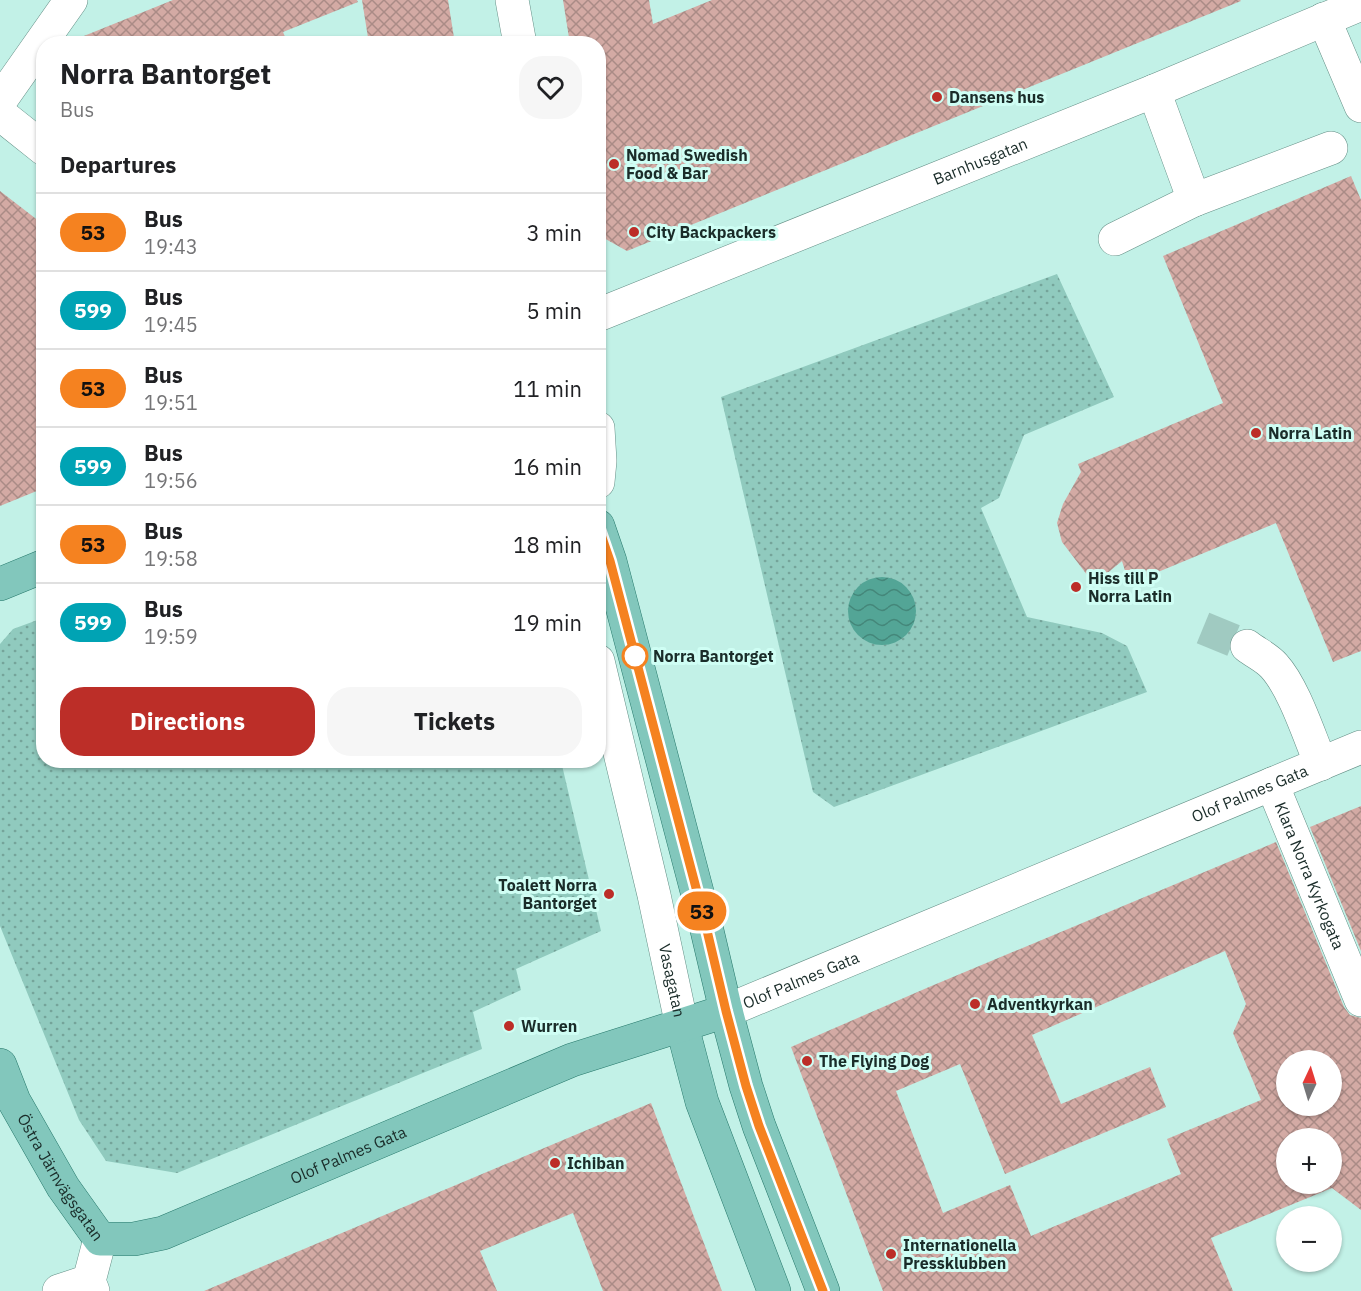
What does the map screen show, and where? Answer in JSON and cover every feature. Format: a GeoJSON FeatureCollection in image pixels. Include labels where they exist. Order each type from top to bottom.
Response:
{"type":"FeatureCollection","features":[{"type":"Feature","properties":{"kind":"main road"},"geometry":{"type":"LineString","coordinates":[[606,549],[746,1086],[759,1126],[823,1291]]}},
{"type":"Feature","properties":{"kind":"main road"},"geometry":{"type":"LineString","coordinates":[[0,584],[36,569]]}},
{"type":"Feature","properties":{"kind":"main road","name":"Olof Palmes Gata"},"geometry":{"type":"LineString","coordinates":[[100,1239],[134,1239],[163,1233],[572,1060],[726,1011]]}},
{"type":"Feature","properties":{"kind":"main road","name":"Vasagatan"},"geometry":{"type":"LineString","coordinates":[[682,1026],[702,1102],[774,1291]]}},
{"type":"Feature","properties":{"kind":"main road","name":"Östra Järnvägsgatan"},"geometry":{"type":"LineString","coordinates":[[0,1065],[15,1101],[63,1187],[100,1239]]}},
{"type":"Feature","properties":{"kind":"street"},"geometry":{"type":"LineString","coordinates":[[46,36],[71,0]]}},
{"type":"Feature","properties":{"kind":"street"},"geometry":{"type":"LineString","coordinates":[[512,0],[519,36]]}},
{"type":"Feature","properties":{"kind":"street","name":"Barnhusgatan"},"geometry":{"type":"LineString","coordinates":[[606,312],[1154,91],[1361,4]]}},
{"type":"Feature","properties":{"kind":"street"},"geometry":{"type":"LineString","coordinates":[[1324,19],[1361,106]]}},
{"type":"Feature","properties":{"kind":"street"},"geometry":{"type":"LineString","coordinates":[[0,101],[36,50]]}},
{"type":"Feature","properties":{"kind":"street"},"geometry":{"type":"LineString","coordinates":[[1154,91],[1194,200]]}},
{"type":"Feature","properties":{"kind":"street"},"geometry":{"type":"LineString","coordinates":[[0,114],[36,143]]}},
{"type":"Feature","properties":{"kind":"street"},"geometry":{"type":"LineString","coordinates":[[1115,239],[1194,200],[1331,148]]}},
{"type":"Feature","properties":{"kind":"street"},"geometry":{"type":"LineString","coordinates":[[1247,646],[1273,665],[1284,680],[1322,764]]}},
{"type":"Feature","properties":{"kind":"street","name":"Vasagatan"},"geometry":{"type":"LineString","coordinates":[[606,694],[654,895],[682,1026]]}},
{"type":"Feature","properties":{"kind":"street","name":"Olof Palmes Gata"},"geometry":{"type":"LineString","coordinates":[[726,1011],[1361,747]]}},
{"type":"Feature","properties":{"kind":"street","name":"Klara Norra Kyrkogata"},"geometry":{"type":"LineString","coordinates":[[1272,784],[1361,1000]]}},
{"type":"Feature","properties":{"kind":"street","name":"Östra Järnvägsgatan"},"geometry":{"type":"LineString","coordinates":[[80,1288],[100,1239]]}},
{"type":"Feature","properties":{"kind":"shaded area"},"geometry":{"type":"Polygon","coordinates":[[[1057,274],[1114,397],[1024,435],[999,498],[981,508],[1027,617],[1102,633],[1127,646],[1147,692],[834,807],[813,792],[721,397],[1057,274]]]}},
{"type":"Feature","properties":{"kind":"shaded area"},"geometry":{"type":"Polygon","coordinates":[[[36,621],[36,768],[563,768],[601,931],[516,969],[521,990],[473,1012],[482,1049],[177,1173],[106,1161],[79,1120],[0,926],[0,644],[13,629],[36,621]]]}},
{"type":"Feature","properties":{"kind":"water"},"geometry":{"type":"Polygon","coordinates":[[[875,577],[889,577],[901,582],[911,592],[916,611],[911,630],[901,640],[889,645],[875,645],[863,640],[853,630],[848,618],[848,604],[853,592],[863,582],[875,577]]]}},
{"type":"Feature","properties":{"kind":"building"},"geometry":{"type":"Polygon","coordinates":[[[173,0],[357,0],[358,2],[283,32],[285,36],[84,36],[173,0]]]}},
{"type":"Feature","properties":{"kind":"building"},"geometry":{"type":"Polygon","coordinates":[[[362,0],[448,0],[454,36],[368,36],[362,0]]]}},
{"type":"Feature","properties":{"kind":"building"},"geometry":{"type":"Polygon","coordinates":[[[563,0],[649,0],[653,24],[712,0],[1241,1],[627,251],[606,239],[606,36],[569,36],[563,0]]]}},
{"type":"Feature","properties":{"kind":"building","name":"Norra Latin"},"geometry":{"type":"Polygon","coordinates":[[[1351,176],[1361,200],[1361,651],[1333,662],[1276,523],[1129,584],[1122,561],[1094,584],[1062,542],[1057,523],[1063,504],[1081,472],[1078,464],[1223,403],[1163,256],[1351,176]]]}},
{"type":"Feature","properties":{"kind":"building"},"geometry":{"type":"Polygon","coordinates":[[[0,191],[36,219],[36,491],[0,506],[0,191]]]}},
{"type":"Feature","properties":{"kind":"building"},"geometry":{"type":"Polygon","coordinates":[[[1361,806],[1361,951],[1310,827],[1361,806]]]}},
{"type":"Feature","properties":{"kind":"building"},"geometry":{"type":"Polygon","coordinates":[[[1276,842],[1344,1007],[1350,1015],[1361,1018],[1361,1210],[1340,1194],[1342,1194],[1342,1128],[1276,1128],[1276,1194],[1317,1194],[1288,1206],[1276,1206],[1276,1211],[1211,1238],[1233,1291],[883,1291],[791,1047],[1276,842]],[[1225,951],[1032,1035],[1061,1104],[1150,1067],[1166,1107],[1005,1174],[960,1064],[896,1091],[943,1213],[1010,1185],[1031,1236],[1181,1174],[1167,1139],[1261,1100],[1233,1033],[1246,1004],[1225,951]]]}},
{"type":"Feature","properties":{"kind":"building"},"geometry":{"type":"Polygon","coordinates":[[[651,1103],[722,1291],[603,1291],[573,1213],[480,1251],[497,1291],[204,1291],[651,1103]]]}},
{"type":"Feature","properties":{"kind":"tunnel"},"geometry":{"type":"LineString","coordinates":[[1203,628],[1247,646]]}},
{"type":"Feature","properties":{"kind":"bus line","name":"53"},"geometry":{"type":"LineString","coordinates":[[606,549],[746,1086],[759,1126],[823,1291]]}},
{"type":"Feature","properties":{"kind":"place","name":"Dansens hus"},"geometry":{"type":"Point","coordinates":[937,97]}},
{"type":"Feature","properties":{"kind":"place","name":"Nomad Swedish Food & Bar"},"geometry":{"type":"Point","coordinates":[614,164]}},
{"type":"Feature","properties":{"kind":"place","name":"City Backpackers"},"geometry":{"type":"Point","coordinates":[634,232]}},
{"type":"Feature","properties":{"kind":"place","name":"Norra Latin"},"geometry":{"type":"Point","coordinates":[1256,433]}},
{"type":"Feature","properties":{"kind":"place","name":"Hiss till P Norra Latin"},"geometry":{"type":"Point","coordinates":[1076,587]}},
{"type":"Feature","properties":{"kind":"place","name":"Norra Bantorget"},"geometry":{"type":"Point","coordinates":[635,656]}},
{"type":"Feature","properties":{"kind":"place","name":"Toalett Norra Bantorget"},"geometry":{"type":"Point","coordinates":[609,894]}},
{"type":"Feature","properties":{"kind":"place","name":"Adventkyrkan"},"geometry":{"type":"Point","coordinates":[975,1004]}},
{"type":"Feature","properties":{"kind":"place","name":"Wurren"},"geometry":{"type":"Point","coordinates":[509,1026]}},
{"type":"Feature","properties":{"kind":"place","name":"The Flying Dog"},"geometry":{"type":"Point","coordinates":[807,1061]}},
{"type":"Feature","properties":{"kind":"place","name":"Ichiban"},"geometry":{"type":"Point","coordinates":[555,1163]}},
{"type":"Feature","properties":{"kind":"place","name":"Internationella Pressklubben"},"geometry":{"type":"Point","coordinates":[891,1254]}}]}
